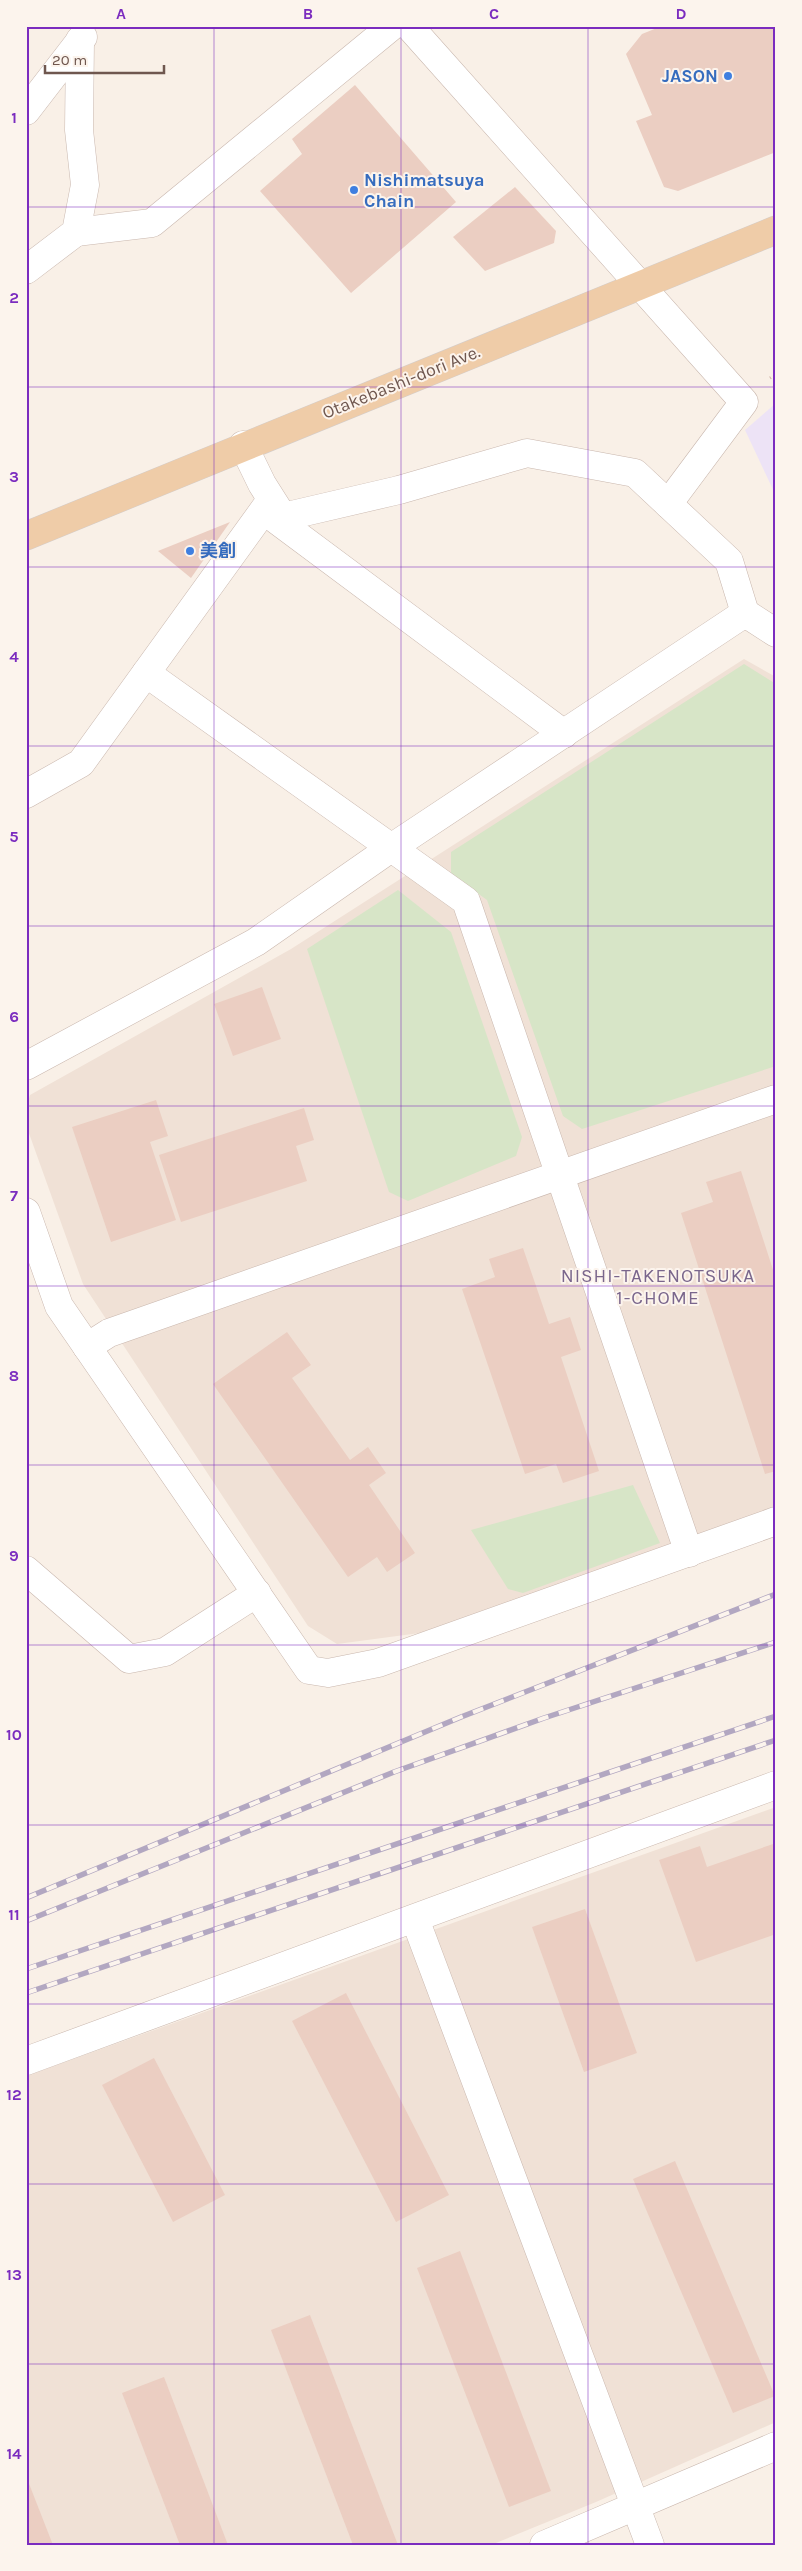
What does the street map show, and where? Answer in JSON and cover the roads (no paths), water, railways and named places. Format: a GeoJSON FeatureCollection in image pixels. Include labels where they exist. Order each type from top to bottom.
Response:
{"type":"FeatureCollection","features":[{"type":"Feature","properties":{"kind":"main road","name":"Otakebashi-dori Ave."},"geometry":{"type":"LineString","coordinates":[[26,536],[243,445],[776,230]]}},
{"type":"Feature","properties":{"kind":"street"},"geometry":{"type":"LineString","coordinates":[[26,270],[76,232],[152,223],[408,27],[744,402],[668,504]]}},
{"type":"Feature","properties":{"kind":"street"},"geometry":{"type":"LineString","coordinates":[[76,232],[85,185],[79,130],[86,33]]}},
{"type":"Feature","properties":{"kind":"street"},"geometry":{"type":"LineString","coordinates":[[26,111],[86,33]]}},
{"type":"Feature","properties":{"kind":"street"},"geometry":{"type":"LineString","coordinates":[[243,445],[278,515],[564,734]]}},
{"type":"Feature","properties":{"kind":"street"},"geometry":{"type":"LineString","coordinates":[[26,794],[81,763],[146,673],[278,515],[399,490],[527,453],[635,473],[729,561],[745,613],[776,633]]}},
{"type":"Feature","properties":{"kind":"street"},"geometry":{"type":"LineString","coordinates":[[26,1066],[256,942],[391,848],[745,613]]}},
{"type":"Feature","properties":{"kind":"street"},"geometry":{"type":"LineString","coordinates":[[146,673],[466,901],[688,1552]]}},
{"type":"Feature","properties":{"kind":"street"},"geometry":{"type":"LineString","coordinates":[[87,1347],[109,1333],[560,1173],[776,1099]]}},
{"type":"Feature","properties":{"kind":"street"},"geometry":{"type":"LineString","coordinates":[[26,1212],[59,1306],[309,1670],[328,1673],[378,1663],[776,1521]]}},
{"type":"Feature","properties":{"kind":"street"},"geometry":{"type":"LineString","coordinates":[[26,1570],[129,1659],[165,1652],[256,1593]]}},
{"type":"Feature","properties":{"kind":"street"},"geometry":{"type":"LineString","coordinates":[[26,2061],[776,1785]]}},
{"type":"Feature","properties":{"kind":"street"},"geometry":{"type":"LineString","coordinates":[[415,1919],[650,2545]]}},
{"type":"Feature","properties":{"kind":"street"},"geometry":{"type":"LineString","coordinates":[[544,2545],[776,2446]]}},
{"type":"Feature","properties":{"kind":"railway"},"geometry":{"type":"LineString","coordinates":[[26,1898],[461,1717],[776,1594]]}},
{"type":"Feature","properties":{"kind":"railway"},"geometry":{"type":"LineString","coordinates":[[26,1921],[394,1772],[544,1718],[776,1642]]}},
{"type":"Feature","properties":{"kind":"railway"},"geometry":{"type":"LineString","coordinates":[[26,1969],[776,1716]]}},
{"type":"Feature","properties":{"kind":"railway"},"geometry":{"type":"LineString","coordinates":[[26,1993],[776,1740]]}},
{"type":"Feature","properties":{"kind":"place","name":"JASON"},"geometry":{"type":"Point","coordinates":[728,76]}},
{"type":"Feature","properties":{"kind":"place","name":"Nishimatsuya Chain"},"geometry":{"type":"Point","coordinates":[354,190]}},
{"type":"Feature","properties":{"kind":"place","name":"美創"},"geometry":{"type":"Point","coordinates":[190,551]}},
{"type":"Feature","properties":{"kind":"district","name":"NISHI-TAKENOTSUKA 1-CHOME"},"geometry":{"type":"Point","coordinates":[658,1286]}}]}
